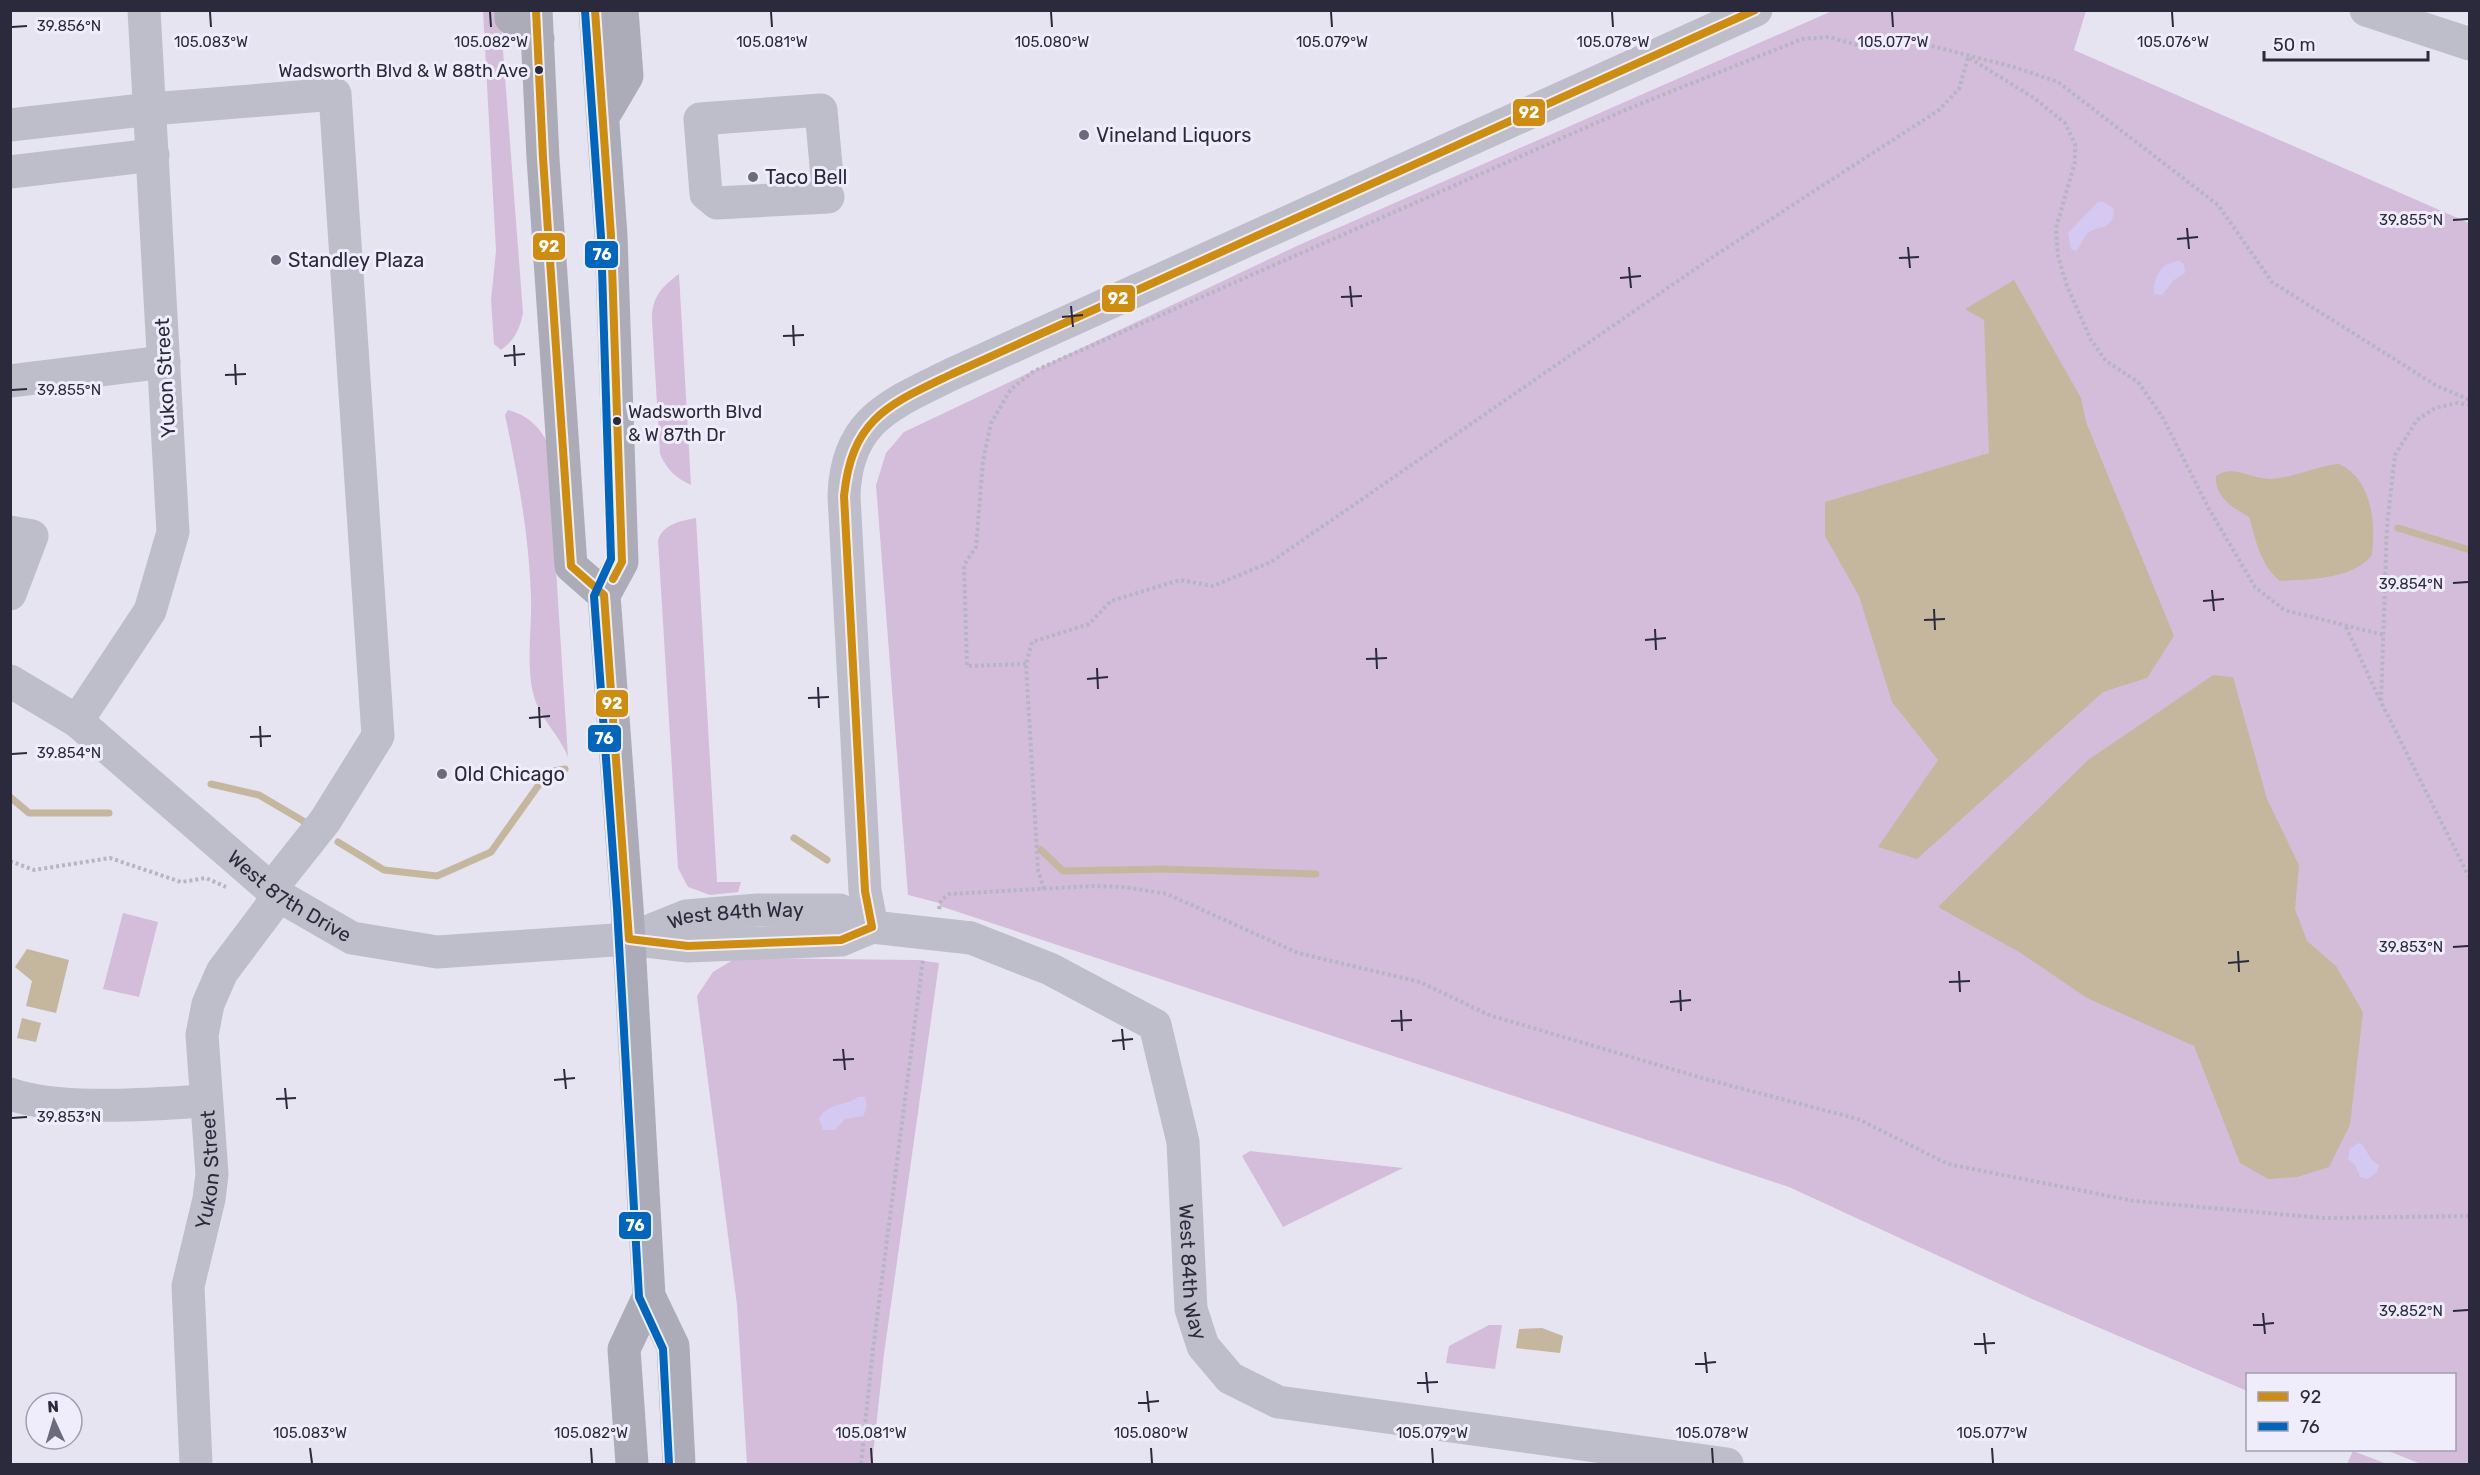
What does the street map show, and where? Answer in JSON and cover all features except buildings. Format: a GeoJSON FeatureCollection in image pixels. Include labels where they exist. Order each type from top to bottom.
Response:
{"type":"FeatureCollection","features":[{"type":"Feature","properties":{"kind":"main road"},"geometry":{"type":"LineString","coordinates":[[510,10],[511,18],[537,25],[543,158],[571,566],[604,595]]}},
{"type":"Feature","properties":{"kind":"main road"},"geometry":{"type":"LineString","coordinates":[[595,10],[604,115],[622,561],[604,595],[629,939],[649,1296],[673,1346],[679,1464]]}},
{"type":"Feature","properties":{"kind":"main road"},"geometry":{"type":"LineString","coordinates":[[604,115],[627,76],[622,10]]}},
{"type":"Feature","properties":{"kind":"main road"},"geometry":{"type":"LineString","coordinates":[[632,1464],[624,1349],[649,1296]]}},
{"type":"Feature","properties":{"kind":"street","name":"Yukon Street"},"geometry":{"type":"LineString","coordinates":[[77,721],[150,610],[173,532],[144,10]]}},
{"type":"Feature","properties":{"kind":"street"},"geometry":{"type":"LineString","coordinates":[[872,927],[866,891],[844,496],[844,475],[851,450],[863,432],[890,405],[952,374],[1756,10]]}},
{"type":"Feature","properties":{"kind":"street"},"geometry":{"type":"LineString","coordinates":[[2366,10],[2469,44]]}},
{"type":"Feature","properties":{"kind":"street","name":"Yukon Street"},"geometry":{"type":"LineString","coordinates":[[151,109],[336,94],[378,736],[222,972],[208,1004],[202,1035],[212,1174],[209,1199],[188,1286],[196,1464]]}},
{"type":"Feature","properties":{"kind":"street"},"geometry":{"type":"LineString","coordinates":[[10,125],[151,109]]}},
{"type":"Feature","properties":{"kind":"street"},"geometry":{"type":"LineString","coordinates":[[10,172],[153,155]]}},
{"type":"Feature","properties":{"kind":"street"},"geometry":{"type":"LineString","coordinates":[[10,381],[164,362]]}},
{"type":"Feature","properties":{"kind":"street"},"geometry":{"type":"LineString","coordinates":[[10,532],[32,536],[10,594]]}},
{"type":"Feature","properties":{"kind":"street","name":"West 87th Drive"},"geometry":{"type":"LineString","coordinates":[[10,681],[77,721],[275,893],[352,938],[437,952],[629,939]]}},
{"type":"Feature","properties":{"kind":"street","name":"West 84th Way"},"geometry":{"type":"LineString","coordinates":[[629,939],[688,946],[841,940],[872,927],[971,938],[1050,969],[1155,1025],[1183,1142],[1191,1309],[1203,1346],[1230,1378],[1278,1402],[1727,1464]]}},
{"type":"Feature","properties":{"kind":"street"},"geometry":{"type":"LineString","coordinates":[[10,1094],[27,1100],[119,1106],[205,1101]]}},
{"type":"Feature","properties":{"kind":"path"},"geometry":{"type":"LineString","coordinates":[[1026,664],[967,666],[964,565],[976,547],[983,461],[991,423],[1011,389],[1034,371],[1630,108],[1802,39],[1828,37],[1861,46],[1912,41],[2014,67],[2058,82],[2218,206],[2272,282],[2437,386],[2469,402]]}},
{"type":"Feature","properties":{"kind":"path"},"geometry":{"type":"LineString","coordinates":[[1968,57],[2034,98],[2065,123],[2075,144],[2075,162],[2056,228],[2058,256],[2067,286],[2091,339],[2106,361],[2138,382],[2163,418],[2209,509],[2255,587],[2284,610],[2384,635]]}},
{"type":"Feature","properties":{"kind":"path"},"geometry":{"type":"LineString","coordinates":[[1044,889],[1038,870],[1026,664],[1032,642],[1089,624],[1111,602],[1180,580],[1213,586],[1271,562],[1714,256],[1939,110],[1959,89],[1968,57]]}},
{"type":"Feature","properties":{"kind":"path"},"geometry":{"type":"LineString","coordinates":[[2381,702],[2387,526],[2395,455],[2417,420],[2435,408],[2469,402]]}},
{"type":"Feature","properties":{"kind":"path"},"geometry":{"type":"LineString","coordinates":[[2346,626],[2469,879]]}},
{"type":"Feature","properties":{"kind":"path"},"geometry":{"type":"LineString","coordinates":[[10,861],[34,870],[110,858],[181,882],[206,878],[233,891]]}},
{"type":"Feature","properties":{"kind":"path"},"geometry":{"type":"LineString","coordinates":[[861,1464],[924,952],[942,900],[950,894],[1125,887],[1167,894],[1298,953],[1420,982],[1489,1016],[1709,1080],[1858,1119],[1948,1164],[2134,1201],[2323,1218],[2469,1216]]}},
{"type":"Feature","properties":{"kind":"shaded area"},"geometry":{"type":"Polygon","coordinates":[[[483,11],[500,11],[523,313],[516,334],[501,350],[494,344],[491,300],[496,251],[483,11]]]}},
{"type":"Feature","properties":{"kind":"shaded area"},"geometry":{"type":"Polygon","coordinates":[[[1832,11],[2086,11],[2074,50],[2469,223],[2469,1464],[2421,1464],[2388,1451],[2456,1451],[2456,1373],[2246,1373],[2246,1391],[2032,1299],[1789,1187],[940,906],[939,903],[908,895],[876,485],[886,453],[904,432],[1299,245],[1832,11]]]}},
{"type":"Feature","properties":{"kind":"shaded area"},"geometry":{"type":"Polygon","coordinates":[[[679,274],[691,485],[672,473],[660,454],[652,321],[653,306],[658,294],[679,274]]]}},
{"type":"Feature","properties":{"kind":"shaded area"},"geometry":{"type":"Polygon","coordinates":[[[2014,280],[2081,398],[2086,422],[2174,636],[2147,678],[2103,692],[1917,859],[1878,847],[1938,760],[1892,702],[1859,596],[1825,536],[1825,502],[1989,453],[1984,320],[1965,309],[2014,280]]]}},
{"type":"Feature","properties":{"kind":"shaded area"},"geometry":{"type":"Polygon","coordinates":[[[508,410],[532,422],[548,444],[568,757],[536,702],[531,682],[531,597],[528,551],[505,415],[508,410]]]}},
{"type":"Feature","properties":{"kind":"shaded area"},"geometry":{"type":"Polygon","coordinates":[[[2339,464],[2359,480],[2365,491],[2372,516],[2372,555],[2363,563],[2342,574],[2280,581],[2263,560],[2249,517],[2221,495],[2216,476],[2229,471],[2270,479],[2339,464]]]}},
{"type":"Feature","properties":{"kind":"shaded area"},"geometry":{"type":"Polygon","coordinates":[[[696,518],[717,882],[741,882],[738,892],[710,895],[688,887],[678,868],[658,540],[668,527],[696,518]]]}},
{"type":"Feature","properties":{"kind":"shaded area"},"geometry":{"type":"Polygon","coordinates":[[[2213,675],[2233,677],[2267,799],[2299,865],[2295,909],[2307,941],[2336,966],[2363,1012],[2350,1125],[2329,1167],[2297,1177],[2268,1179],[2240,1163],[2194,1046],[2087,998],[2019,952],[1938,907],[2088,760],[2213,675]]]}},
{"type":"Feature","properties":{"kind":"shaded area"},"geometry":{"type":"Polygon","coordinates":[[[123,913],[158,922],[139,997],[103,989],[123,913]]]}},
{"type":"Feature","properties":{"kind":"shaded area"},"geometry":{"type":"Polygon","coordinates":[[[27,949],[69,960],[56,1013],[26,1006],[32,981],[15,967],[27,949]]]}},
{"type":"Feature","properties":{"kind":"shaded area"},"geometry":{"type":"Polygon","coordinates":[[[736,958],[918,960],[939,963],[884,1354],[872,1464],[747,1464],[737,1305],[697,996],[713,972],[736,958]]]}},
{"type":"Feature","properties":{"kind":"shaded area"},"geometry":{"type":"Polygon","coordinates":[[[22,1018],[41,1023],[36,1042],[17,1038],[22,1018]]]}},
{"type":"Feature","properties":{"kind":"shaded area"},"geometry":{"type":"Polygon","coordinates":[[[1250,1151],[1403,1168],[1283,1227],[1242,1156],[1250,1151]]]}},
{"type":"Feature","properties":{"kind":"shaded area"},"geometry":{"type":"Polygon","coordinates":[[[1489,1325],[1502,1325],[1495,1369],[1446,1363],[1449,1346],[1489,1325]]]}},
{"type":"Feature","properties":{"kind":"shaded area"},"geometry":{"type":"Polygon","coordinates":[[[1542,1328],[1563,1336],[1560,1353],[1516,1348],[1519,1329],[1542,1328]]]}},
{"type":"Feature","properties":{"kind":"shaded area"},"geometry":{"type":"Polygon","coordinates":[[[2353,1451],[2387,1464],[2347,1464],[2353,1451]]]}},
{"type":"Feature","properties":{"kind":"sand"},"geometry":{"type":"Polygon","coordinates":[[[2098,202],[2104,202],[2114,209],[2111,221],[2108,225],[2087,234],[2076,251],[2071,249],[2068,233],[2098,202]]]}},
{"type":"Feature","properties":{"kind":"sand"},"geometry":{"type":"Polygon","coordinates":[[[2179,261],[2184,264],[2185,273],[2174,280],[2162,295],[2154,294],[2155,282],[2160,272],[2168,264],[2179,261]]]}},
{"type":"Feature","properties":{"kind":"sand"},"geometry":{"type":"Polygon","coordinates":[[[858,1097],[865,1097],[866,1107],[863,1116],[845,1119],[835,1130],[823,1130],[819,1119],[822,1114],[831,1107],[858,1097]]]}},
{"type":"Feature","properties":{"kind":"sand"},"geometry":{"type":"Polygon","coordinates":[[[2359,1143],[2371,1159],[2379,1165],[2376,1173],[2367,1179],[2360,1177],[2356,1166],[2348,1159],[2350,1149],[2359,1143]]]}},
{"type":"Feature","properties":{"kind":"waterway"},"geometry":{"type":"LineString","coordinates":[[2398,528],[2470,550]]}},
{"type":"Feature","properties":{"kind":"waterway"},"geometry":{"type":"LineString","coordinates":[[338,842],[384,870],[437,876],[491,852],[548,772],[565,769]]}},
{"type":"Feature","properties":{"kind":"waterway"},"geometry":{"type":"LineString","coordinates":[[211,784],[259,795],[310,825]]}},
{"type":"Feature","properties":{"kind":"waterway"},"geometry":{"type":"LineString","coordinates":[[10,797],[29,813],[109,813]]}},
{"type":"Feature","properties":{"kind":"waterway"},"geometry":{"type":"LineString","coordinates":[[794,838],[827,860]]}},
{"type":"Feature","properties":{"kind":"waterway"},"geometry":{"type":"LineString","coordinates":[[1041,850],[1063,871],[1163,869],[1316,874]]}},
{"type":"Feature","properties":{"kind":"transit line","name":"92"},"geometry":{"type":"LineString","coordinates":[[536,10],[543,158],[571,566],[604,595],[629,939]]}},
{"type":"Feature","properties":{"kind":"transit line","name":"92"},"geometry":{"type":"LineString","coordinates":[[595,10],[611,236],[622,562],[613,579]]}},
{"type":"Feature","properties":{"kind":"transit line","name":"92"},"geometry":{"type":"LineString","coordinates":[[872,927],[865,891],[844,496],[848,470],[855,448],[877,417],[909,395],[952,374],[1755,10]]}},
{"type":"Feature","properties":{"kind":"transit line","name":"76"},"geometry":{"type":"LineString","coordinates":[[585,11],[601,237],[611,559],[594,596],[617,908],[639,1297],[663,1349],[669,1464]]}},
{"type":"Feature","properties":{"kind":"transit line","name":"92"},"geometry":{"type":"LineString","coordinates":[[629,939],[688,946],[841,940],[872,927]]}},
{"type":"Feature","properties":{"kind":"place","name":"Wadsworth Blvd & W 88th Ave"},"geometry":{"type":"Point","coordinates":[539,70]}},
{"type":"Feature","properties":{"kind":"place","name":"Vineland Liquors"},"geometry":{"type":"Point","coordinates":[1084,135]}},
{"type":"Feature","properties":{"kind":"place","name":"Taco Bell"},"geometry":{"type":"Point","coordinates":[753,177]}},
{"type":"Feature","properties":{"kind":"place","name":"Standley Plaza"},"geometry":{"type":"Point","coordinates":[276,260]}},
{"type":"Feature","properties":{"kind":"place","name":"Wadsworth Blvd & W 87th Dr"},"geometry":{"type":"Point","coordinates":[617,421]}},
{"type":"Feature","properties":{"kind":"place","name":"Old Chicago"},"geometry":{"type":"Point","coordinates":[442,774]}}]}
